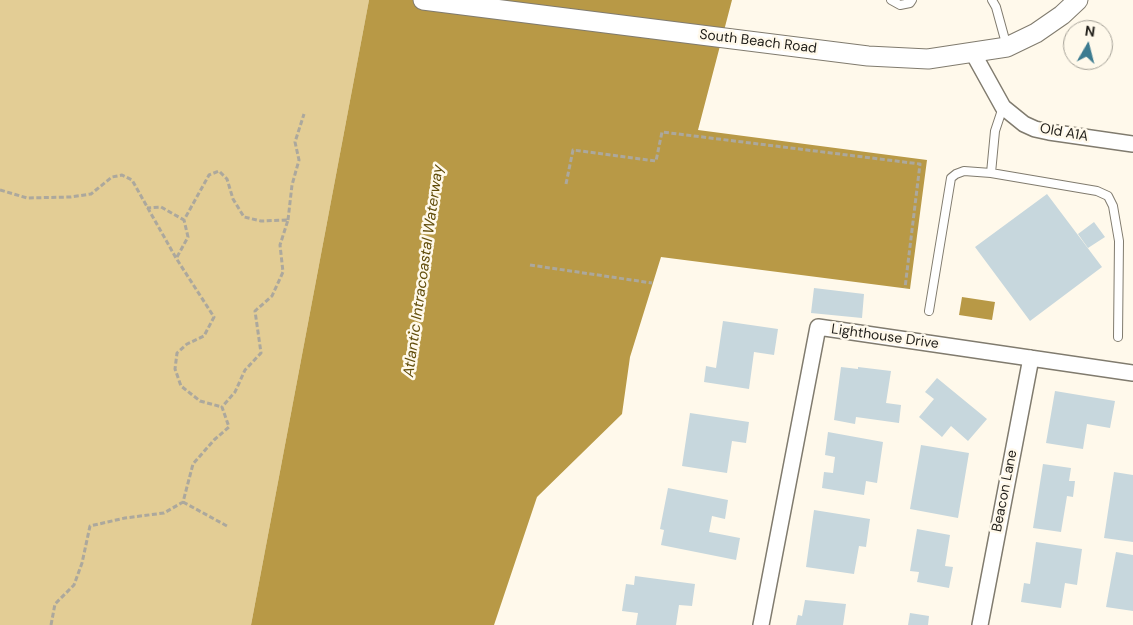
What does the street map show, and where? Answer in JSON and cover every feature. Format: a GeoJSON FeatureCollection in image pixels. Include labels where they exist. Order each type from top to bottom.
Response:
{"type":"FeatureCollection","features":[{"type":"Feature","properties":{"kind":"street","name":"South Beach Road"},"geometry":{"type":"LineString","coordinates":[[423,0],[868,56],[928,59],[1007,47],[1036,33],[1062,15],[1078,0]]}},
{"type":"Feature","properties":{"kind":"street","name":"Old A1A"},"geometry":{"type":"LineString","coordinates":[[972,53],[1003,107],[1024,124],[1035,129],[1133,144]]}},
{"type":"Feature","properties":{"kind":"street","name":"Lighthouse Drive"},"geometry":{"type":"LineString","coordinates":[[761,625],[818,327],[1133,372]]}},
{"type":"Feature","properties":{"kind":"street","name":"Beacon Lane"},"geometry":{"type":"LineString","coordinates":[[980,625],[1032,358]]}},
{"type":"Feature","properties":{"kind":"lane"},"geometry":{"type":"LineString","coordinates":[[891,0],[900,4],[910,3],[912,0]]}},
{"type":"Feature","properties":{"kind":"lane"},"geometry":{"type":"LineString","coordinates":[[992,0],[996,6],[1007,47]]}},
{"type":"Feature","properties":{"kind":"lane"},"geometry":{"type":"LineString","coordinates":[[991,173],[996,131],[1003,107]]}},
{"type":"Feature","properties":{"kind":"lane"},"geometry":{"type":"LineString","coordinates":[[929,311],[951,178],[964,171],[991,173],[1097,191],[1108,196],[1113,206],[1119,241],[1118,337]]}},
{"type":"Feature","properties":{"kind":"path"},"geometry":{"type":"LineString","coordinates":[[222,407],[235,392],[245,370],[261,353],[255,311],[272,296],[283,272],[280,245],[288,220],[292,185],[299,160],[295,142],[304,114]]}},
{"type":"Feature","properties":{"kind":"path"},"geometry":{"type":"LineString","coordinates":[[566,184],[573,150],[656,161],[662,132],[920,164],[905,288]]}},
{"type":"Feature","properties":{"kind":"path"},"geometry":{"type":"LineString","coordinates":[[176,258],[188,238],[184,220],[209,174],[219,171],[228,180],[233,199],[244,217],[261,222],[288,220]]}},
{"type":"Feature","properties":{"kind":"path"},"geometry":{"type":"LineString","coordinates":[[0,190],[27,198],[71,197],[91,194],[112,177],[122,175],[132,180],[176,258],[214,317],[204,336],[187,344],[177,353],[175,369],[181,386],[200,401],[222,407]]}},
{"type":"Feature","properties":{"kind":"path"},"geometry":{"type":"LineString","coordinates":[[147,208],[161,207],[184,220]]}},
{"type":"Feature","properties":{"kind":"path"},"geometry":{"type":"LineString","coordinates":[[530,265],[652,283]]}},
{"type":"Feature","properties":{"kind":"path"},"geometry":{"type":"LineString","coordinates":[[51,625],[56,604],[74,585],[82,563],[90,526],[125,518],[164,513],[184,502],[193,464],[214,440],[229,427],[222,407]]}},
{"type":"Feature","properties":{"kind":"path"},"geometry":{"type":"LineString","coordinates":[[184,502],[227,526]]}},
{"type":"Feature","properties":{"kind":"shaded area"},"geometry":{"type":"Polygon","coordinates":[[[0,0],[369,0],[251,625],[0,625],[0,0]]]}},
{"type":"Feature","properties":{"kind":"water","name":"Atlantic Intracoastal Waterway"},"geometry":{"type":"Polygon","coordinates":[[[369,0],[732,0],[698,130],[927,160],[910,289],[661,257],[630,357],[622,414],[537,497],[494,625],[251,625],[369,0]]]}},
{"type":"Feature","properties":{"kind":"water"},"geometry":{"type":"Polygon","coordinates":[[[962,297],[995,302],[992,320],[959,315],[962,297]]]}},
{"type":"Feature","properties":{"kind":"building"},"geometry":{"type":"Polygon","coordinates":[[[1047,194],[1102,267],[1030,321],[975,247],[1047,194]]]}},
{"type":"Feature","properties":{"kind":"building"},"geometry":{"type":"Polygon","coordinates":[[[1094,222],[1105,237],[1088,248],[1078,234],[1094,222]]]}},
{"type":"Feature","properties":{"kind":"building"},"geometry":{"type":"Polygon","coordinates":[[[814,288],[864,294],[862,318],[811,313],[814,288]]]}},
{"type":"Feature","properties":{"kind":"building"},"geometry":{"type":"Polygon","coordinates":[[[723,321],[778,329],[774,355],[754,352],[749,389],[704,382],[706,366],[716,368],[723,321]]]}},
{"type":"Feature","properties":{"kind":"building"},"geometry":{"type":"Polygon","coordinates":[[[841,367],[891,371],[886,403],[901,405],[899,423],[856,417],[855,424],[834,420],[841,367]]]}},
{"type":"Feature","properties":{"kind":"building"},"geometry":{"type":"Polygon","coordinates":[[[937,378],[987,419],[968,441],[951,426],[942,437],[919,417],[934,399],[925,392],[937,378]]]}},
{"type":"Feature","properties":{"kind":"building"},"geometry":{"type":"Polygon","coordinates":[[[1055,391],[1115,401],[1110,428],[1087,424],[1083,449],[1046,443],[1055,391]]]}},
{"type":"Feature","properties":{"kind":"building"},"geometry":{"type":"Polygon","coordinates":[[[690,413],[749,422],[746,443],[732,441],[727,473],[682,466],[690,413]]]}},
{"type":"Feature","properties":{"kind":"building"},"geometry":{"type":"Polygon","coordinates":[[[828,432],[883,442],[877,483],[866,481],[864,495],[822,488],[824,472],[833,473],[835,457],[825,455],[828,432]]]}},
{"type":"Feature","properties":{"kind":"building"},"geometry":{"type":"Polygon","coordinates":[[[921,445],[969,453],[958,518],[910,509],[921,445]]]}},
{"type":"Feature","properties":{"kind":"building"},"geometry":{"type":"Polygon","coordinates":[[[1043,464],[1071,468],[1069,481],[1075,481],[1073,497],[1067,496],[1061,532],[1033,528],[1043,464]]]}},
{"type":"Feature","properties":{"kind":"building"},"geometry":{"type":"Polygon","coordinates":[[[1114,472],[1133,475],[1133,542],[1104,538],[1114,472]]]}},
{"type":"Feature","properties":{"kind":"building"},"geometry":{"type":"Polygon","coordinates":[[[668,488],[728,500],[725,519],[712,516],[709,532],[740,538],[736,560],[661,545],[664,530],[660,529],[668,488]]]}},
{"type":"Feature","properties":{"kind":"building"},"geometry":{"type":"Polygon","coordinates":[[[814,510],[870,519],[866,547],[859,546],[854,574],[806,567],[814,510]]]}},
{"type":"Feature","properties":{"kind":"building"},"geometry":{"type":"Polygon","coordinates":[[[917,529],[950,535],[945,566],[953,567],[949,588],[917,582],[919,572],[910,571],[917,529]]]}},
{"type":"Feature","properties":{"kind":"building"},"geometry":{"type":"Polygon","coordinates":[[[1036,542],[1082,549],[1077,585],[1065,583],[1061,608],[1021,602],[1024,583],[1030,584],[1036,542]]]}},
{"type":"Feature","properties":{"kind":"building"},"geometry":{"type":"Polygon","coordinates":[[[1116,552],[1133,555],[1133,611],[1106,607],[1116,552]]]}},
{"type":"Feature","properties":{"kind":"building"},"geometry":{"type":"Polygon","coordinates":[[[635,576],[695,584],[692,606],[679,605],[676,625],[636,625],[638,613],[622,611],[626,584],[634,585],[635,576]]]}},
{"type":"Feature","properties":{"kind":"building"},"geometry":{"type":"Polygon","coordinates":[[[805,600],[846,604],[843,625],[796,625],[798,615],[802,616],[805,600]]]}},
{"type":"Feature","properties":{"kind":"building"},"geometry":{"type":"Polygon","coordinates":[[[910,613],[929,616],[928,625],[908,625],[910,613]]]}}]}
